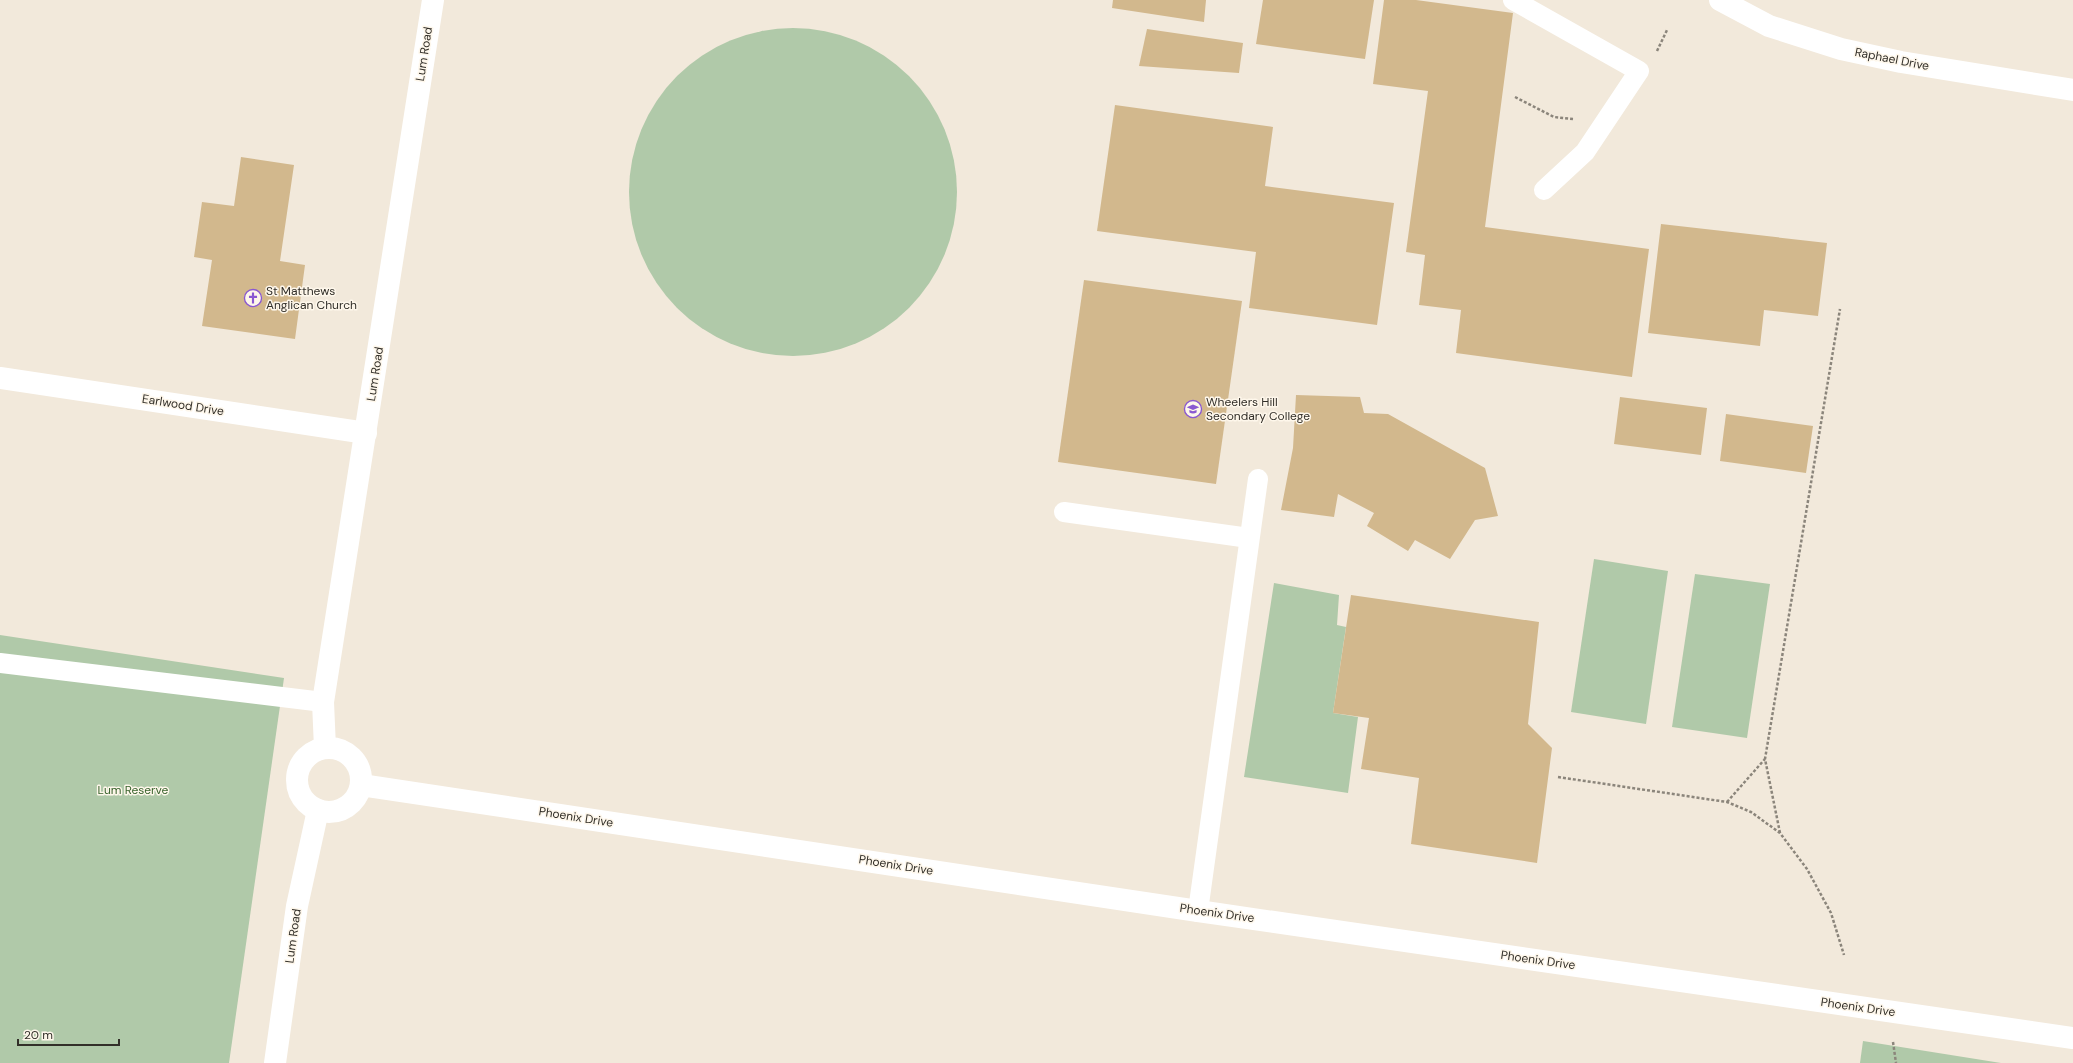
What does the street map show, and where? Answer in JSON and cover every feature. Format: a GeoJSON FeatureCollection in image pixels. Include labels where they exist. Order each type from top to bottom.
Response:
{"type":"FeatureCollection","features":[{"type":"Feature","properties":{"kind":"street","name":"Lum Road"},"geometry":{"type":"LineString","coordinates":[[325,748],[323,702],[433,0]]}},
{"type":"Feature","properties":{"kind":"street","name":"Raphael Drive"},"geometry":{"type":"LineString","coordinates":[[1720,0],[1769,26],[1841,49],[1901,62],[2073,90]]}},
{"type":"Feature","properties":{"kind":"street","name":"Earlwood Drive"},"geometry":{"type":"LineString","coordinates":[[0,378],[366,433]]}},
{"type":"Feature","properties":{"kind":"street"},"geometry":{"type":"LineString","coordinates":[[325,748],[336,749],[347,753],[355,761],[360,771],[361,785],[358,796],[351,804],[341,810],[330,812],[318,810],[308,804],[301,796],[297,786],[297,777],[300,766],[307,757],[325,748]]}},
{"type":"Feature","properties":{"kind":"street","name":"Phoenix Drive"},"geometry":{"type":"LineString","coordinates":[[361,785],[1198,911],[2073,1038]]}},
{"type":"Feature","properties":{"kind":"street","name":"Lum Road"},"geometry":{"type":"LineString","coordinates":[[275,1063],[297,906],[318,810]]}},
{"type":"Feature","properties":{"kind":"lane"},"geometry":{"type":"LineString","coordinates":[[1513,0],[1639,71],[1585,152],[1544,190]]}},
{"type":"Feature","properties":{"kind":"lane"},"geometry":{"type":"LineString","coordinates":[[1198,911],[1258,479]]}},
{"type":"Feature","properties":{"kind":"lane"},"geometry":{"type":"LineString","coordinates":[[1064,512],[1249,538]]}},
{"type":"Feature","properties":{"kind":"lane"},"geometry":{"type":"LineString","coordinates":[[0,663],[323,702]]}},
{"type":"Feature","properties":{"kind":"path"},"geometry":{"type":"LineString","coordinates":[[1780,833],[1765,759],[1840,309]]}},
{"type":"Feature","properties":{"kind":"path"},"geometry":{"type":"LineString","coordinates":[[1727,802],[1765,759]]}},
{"type":"Feature","properties":{"kind":"path"},"geometry":{"type":"LineString","coordinates":[[1558,777],[1727,802],[1751,812],[1780,833],[1807,869],[1831,913],[1844,955]]}},
{"type":"Feature","properties":{"kind":"green space"},"geometry":{"type":"Polygon","coordinates":[[[793,28],[825,31],[856,40],[884,56],[909,76],[929,101],[945,129],[954,160],[957,192],[954,224],[945,255],[929,283],[909,308],[884,328],[856,344],[825,353],[793,356],[761,353],[730,344],[702,328],[677,308],[657,283],[641,255],[632,224],[629,192],[632,160],[641,129],[657,101],[677,76],[702,56],[730,40],[761,31],[793,28]]]}},
{"type":"Feature","properties":{"kind":"green space"},"geometry":{"type":"Polygon","coordinates":[[[1594,559],[1668,571],[1646,724],[1571,712],[1594,559]]]}},
{"type":"Feature","properties":{"kind":"green space"},"geometry":{"type":"Polygon","coordinates":[[[1695,574],[1770,584],[1747,738],[1672,727],[1695,574]]]}},
{"type":"Feature","properties":{"kind":"green space"},"geometry":{"type":"Polygon","coordinates":[[[1274,583],[1339,595],[1337,625],[1346,627],[1333,713],[1358,717],[1348,793],[1244,777],[1274,583]]]}},
{"type":"Feature","properties":{"kind":"green space","name":"Lum Reserve"},"geometry":{"type":"Polygon","coordinates":[[[0,635],[284,678],[229,1063],[0,1063],[0,635]]]}},
{"type":"Feature","properties":{"kind":"green space"},"geometry":{"type":"Polygon","coordinates":[[[1863,1041],[2001,1063],[1860,1063],[1863,1041]]]}},
{"type":"Feature","properties":{"kind":"building"},"geometry":{"type":"Polygon","coordinates":[[[1113,0],[1206,0],[1204,22],[1112,8],[1113,0]]]}},
{"type":"Feature","properties":{"kind":"building"},"geometry":{"type":"Polygon","coordinates":[[[1263,0],[1374,0],[1365,59],[1256,44],[1263,0]]]}},
{"type":"Feature","properties":{"kind":"building"},"geometry":{"type":"Polygon","coordinates":[[[1384,0],[1416,0],[1513,13],[1485,227],[1649,249],[1632,377],[1456,353],[1461,310],[1419,305],[1425,255],[1406,252],[1428,91],[1373,84],[1384,0]]]}},
{"type":"Feature","properties":{"kind":"building"},"geometry":{"type":"Polygon","coordinates":[[[1147,29],[1243,43],[1239,73],[1139,66],[1147,29]]]}},
{"type":"Feature","properties":{"kind":"building"},"geometry":{"type":"Polygon","coordinates":[[[1115,105],[1273,127],[1265,186],[1394,203],[1377,325],[1249,308],[1256,252],[1097,231],[1115,105]]]}},
{"type":"Feature","properties":{"kind":"building"},"geometry":{"type":"Polygon","coordinates":[[[241,157],[294,165],[280,261],[305,265],[295,339],[202,326],[212,260],[194,257],[202,202],[234,206],[241,157]]]}},
{"type":"Feature","properties":{"kind":"building"},"geometry":{"type":"Polygon","coordinates":[[[1661,224],[1827,243],[1818,316],[1764,310],[1760,346],[1648,333],[1661,224]]]}},
{"type":"Feature","properties":{"kind":"building"},"geometry":{"type":"Polygon","coordinates":[[[1084,280],[1242,301],[1216,484],[1058,462],[1084,280]]]}},
{"type":"Feature","properties":{"kind":"building"},"geometry":{"type":"Polygon","coordinates":[[[1296,395],[1360,397],[1364,413],[1388,414],[1485,468],[1498,516],[1475,520],[1450,559],[1415,540],[1408,551],[1367,526],[1374,513],[1338,494],[1334,517],[1281,510],[1293,448],[1296,395]]]}},
{"type":"Feature","properties":{"kind":"building"},"geometry":{"type":"Polygon","coordinates":[[[1620,397],[1707,408],[1701,455],[1614,444],[1620,397]]]}},
{"type":"Feature","properties":{"kind":"building"},"geometry":{"type":"Polygon","coordinates":[[[1726,414],[1813,426],[1806,473],[1720,461],[1726,414]]]}},
{"type":"Feature","properties":{"kind":"building"},"geometry":{"type":"Polygon","coordinates":[[[1351,595],[1539,622],[1528,724],[1552,748],[1537,863],[1411,844],[1419,778],[1361,769],[1369,718],[1333,713],[1351,595]]]}},
{"type":"Feature","properties":{"kind":"place","name":"St Matthews Anglican Church"},"geometry":{"type":"Point","coordinates":[253,298]}},
{"type":"Feature","properties":{"kind":"place","name":"Wheelers Hill Secondary College"},"geometry":{"type":"Point","coordinates":[1193,409]}}]}
